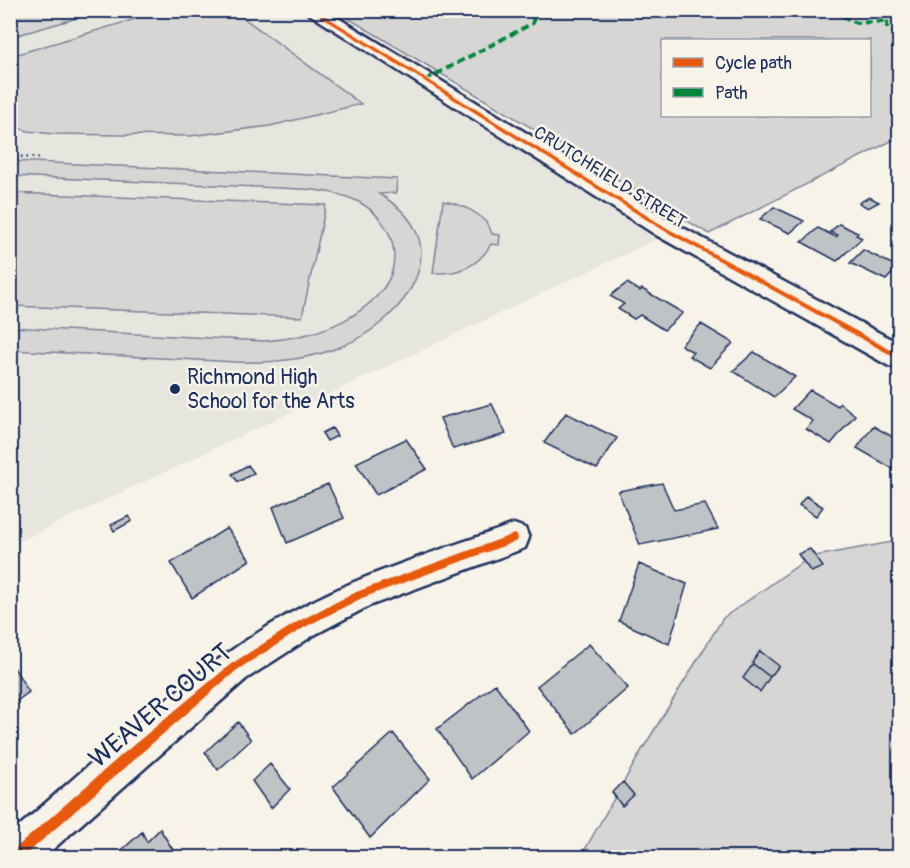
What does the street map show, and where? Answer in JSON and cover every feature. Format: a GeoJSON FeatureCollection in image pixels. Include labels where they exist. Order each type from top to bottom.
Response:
{"type":"FeatureCollection","features":[{"type":"Feature","properties":{"kind":"street","name":"CRUTCHFIELD STREET"},"geometry":{"type":"LineString","coordinates":[[312,10],[665,229],[900,358]]}},
{"type":"Feature","properties":{"kind":"street","name":"WEAVER COURT"},"geometry":{"type":"LineString","coordinates":[[13,858],[234,668],[302,624],[359,595],[514,538]]}},
{"type":"Feature","properties":{"kind":"path"},"geometry":{"type":"LineString","coordinates":[[10,156],[39,158]]}},
{"type":"Feature","properties":{"kind":"shaded area"},"geometry":{"type":"Polygon","coordinates":[[[11,10],[102,10],[102,11],[11,37],[11,10]]]}},
{"type":"Feature","properties":{"kind":"shaded area","name":"Richmond High School for the Arts"},"geometry":{"type":"Polygon","coordinates":[[[11,11],[312,11],[669,233],[11,545],[11,11]]]}},
{"type":"Feature","properties":{"kind":"shaded area"},"geometry":{"type":"Polygon","coordinates":[[[162,11],[234,11],[361,104],[270,126],[190,136],[53,134],[11,126],[11,56],[162,11]]]}},
{"type":"Feature","properties":{"kind":"shaded area"},"geometry":{"type":"Polygon","coordinates":[[[336,11],[899,11],[899,137],[709,234],[336,11]]]}},
{"type":"Feature","properties":{"kind":"shaded area"},"geometry":{"type":"Polygon","coordinates":[[[11,161],[397,179],[396,193],[379,194],[404,213],[417,234],[421,256],[416,278],[404,299],[386,318],[364,335],[340,347],[302,358],[236,362],[11,350],[11,327],[264,341],[295,337],[326,329],[354,315],[366,306],[387,283],[394,257],[388,232],[381,221],[359,202],[338,194],[301,189],[11,176],[11,161]]]}},
{"type":"Feature","properties":{"kind":"shaded area"},"geometry":{"type":"Polygon","coordinates":[[[11,193],[326,205],[302,317],[11,306],[11,193]]]}},
{"type":"Feature","properties":{"kind":"shaded area"},"geometry":{"type":"Polygon","coordinates":[[[443,201],[465,207],[479,216],[485,221],[492,234],[500,235],[499,245],[491,244],[474,264],[467,268],[433,273],[443,201]]]}},
{"type":"Feature","properties":{"kind":"shaded area"},"geometry":{"type":"Polygon","coordinates":[[[892,542],[899,549],[899,857],[580,858],[642,750],[723,618],[810,557],[892,542]]]}},
{"type":"Feature","properties":{"kind":"building"},"geometry":{"type":"Polygon","coordinates":[[[869,197],[879,202],[868,208],[859,203],[869,197]]]}},
{"type":"Feature","properties":{"kind":"building"},"geometry":{"type":"Polygon","coordinates":[[[774,207],[804,221],[790,233],[760,219],[774,207]]]}},
{"type":"Feature","properties":{"kind":"building"},"geometry":{"type":"Polygon","coordinates":[[[839,224],[858,233],[856,235],[862,238],[837,261],[802,242],[818,228],[836,237],[838,235],[830,232],[839,224]]]}},
{"type":"Feature","properties":{"kind":"building"},"geometry":{"type":"Polygon","coordinates":[[[863,250],[898,267],[886,280],[850,263],[863,250]]]}},
{"type":"Feature","properties":{"kind":"building"},"geometry":{"type":"Polygon","coordinates":[[[627,283],[683,313],[664,330],[640,315],[634,319],[618,309],[624,304],[610,296],[627,283]]]}},
{"type":"Feature","properties":{"kind":"building"},"geometry":{"type":"Polygon","coordinates":[[[701,324],[733,343],[710,368],[689,356],[693,352],[681,345],[701,324]]]}},
{"type":"Feature","properties":{"kind":"building"},"geometry":{"type":"Polygon","coordinates":[[[754,352],[795,377],[774,397],[733,371],[754,352]]]}},
{"type":"Feature","properties":{"kind":"building"},"geometry":{"type":"Polygon","coordinates":[[[810,390],[838,406],[840,403],[855,415],[831,444],[806,429],[813,421],[792,409],[810,390]]]}},
{"type":"Feature","properties":{"kind":"building"},"geometry":{"type":"Polygon","coordinates":[[[492,404],[506,434],[453,449],[440,418],[492,404]]]}},
{"type":"Feature","properties":{"kind":"building"},"geometry":{"type":"Polygon","coordinates":[[[566,413],[617,438],[597,469],[544,443],[566,413]]]}},
{"type":"Feature","properties":{"kind":"building"},"geometry":{"type":"Polygon","coordinates":[[[873,426],[900,441],[900,473],[857,448],[873,426]]]}},
{"type":"Feature","properties":{"kind":"building"},"geometry":{"type":"Polygon","coordinates":[[[332,428],[337,436],[327,441],[322,433],[332,428]]]}},
{"type":"Feature","properties":{"kind":"building"},"geometry":{"type":"Polygon","coordinates":[[[406,439],[427,469],[376,495],[356,463],[406,439]]]}},
{"type":"Feature","properties":{"kind":"building"},"geometry":{"type":"Polygon","coordinates":[[[248,465],[254,473],[238,482],[232,474],[248,465]]]}},
{"type":"Feature","properties":{"kind":"building"},"geometry":{"type":"Polygon","coordinates":[[[662,483],[674,510],[705,504],[718,529],[640,545],[618,491],[662,483]]]}},
{"type":"Feature","properties":{"kind":"building"},"geometry":{"type":"Polygon","coordinates":[[[328,484],[344,518],[287,543],[273,507],[328,484]]]}},
{"type":"Feature","properties":{"kind":"building"},"geometry":{"type":"Polygon","coordinates":[[[806,496],[823,507],[816,516],[799,505],[806,496]]]}},
{"type":"Feature","properties":{"kind":"building"},"geometry":{"type":"Polygon","coordinates":[[[129,516],[132,521],[114,531],[111,525],[129,516]]]}},
{"type":"Feature","properties":{"kind":"building"},"geometry":{"type":"Polygon","coordinates":[[[227,528],[250,560],[192,598],[171,563],[227,528]]]}},
{"type":"Feature","properties":{"kind":"building"},"geometry":{"type":"Polygon","coordinates":[[[810,549],[823,567],[811,572],[798,554],[810,549]]]}},
{"type":"Feature","properties":{"kind":"building"},"geometry":{"type":"Polygon","coordinates":[[[639,564],[687,584],[669,644],[619,621],[639,564]]]}},
{"type":"Feature","properties":{"kind":"building"},"geometry":{"type":"Polygon","coordinates":[[[589,644],[628,688],[575,734],[537,686],[589,644]]]}},
{"type":"Feature","properties":{"kind":"building"},"geometry":{"type":"Polygon","coordinates":[[[760,651],[779,666],[770,677],[752,663],[760,651]]]}},
{"type":"Feature","properties":{"kind":"building"},"geometry":{"type":"Polygon","coordinates":[[[10,661],[29,692],[10,706],[10,661]]]}},
{"type":"Feature","properties":{"kind":"building"},"geometry":{"type":"Polygon","coordinates":[[[753,664],[770,677],[760,692],[743,678],[753,664]]]}},
{"type":"Feature","properties":{"kind":"building"},"geometry":{"type":"Polygon","coordinates":[[[495,684],[529,731],[472,779],[437,729],[495,684]]]}},
{"type":"Feature","properties":{"kind":"building"},"geometry":{"type":"Polygon","coordinates":[[[238,722],[251,740],[218,770],[205,752],[238,722]]]}},
{"type":"Feature","properties":{"kind":"building"},"geometry":{"type":"Polygon","coordinates":[[[393,733],[430,779],[370,838],[333,787],[393,733]]]}},
{"type":"Feature","properties":{"kind":"building"},"geometry":{"type":"Polygon","coordinates":[[[270,764],[290,789],[271,808],[252,781],[270,764]]]}},
{"type":"Feature","properties":{"kind":"building"},"geometry":{"type":"Polygon","coordinates":[[[623,782],[634,795],[622,806],[612,792],[623,782]]]}},
{"type":"Feature","properties":{"kind":"building"},"geometry":{"type":"Polygon","coordinates":[[[160,829],[178,858],[113,858],[142,832],[147,842],[160,829]]]}},
{"type":"Feature","properties":{"kind":"marked path"},"geometry":{"type":"LineString","coordinates":[[425,80],[533,23],[534,10]]}},
{"type":"Feature","properties":{"kind":"marked path"},"geometry":{"type":"LineString","coordinates":[[831,10],[856,23],[888,21]]}},
{"type":"Feature","properties":{"kind":"marked path"},"geometry":{"type":"LineString","coordinates":[[891,10],[888,13],[887,27],[900,36]]}},
{"type":"Feature","properties":{"kind":"cycle path"},"geometry":{"type":"LineString","coordinates":[[312,10],[665,229],[900,358]]}},
{"type":"Feature","properties":{"kind":"cycle path"},"geometry":{"type":"LineString","coordinates":[[13,858],[234,667],[302,624],[359,595],[514,538]]}},
{"type":"Feature","properties":{"kind":"place","name":"Richmond High School for the Arts"},"geometry":{"type":"Point","coordinates":[175,389]}}]}
